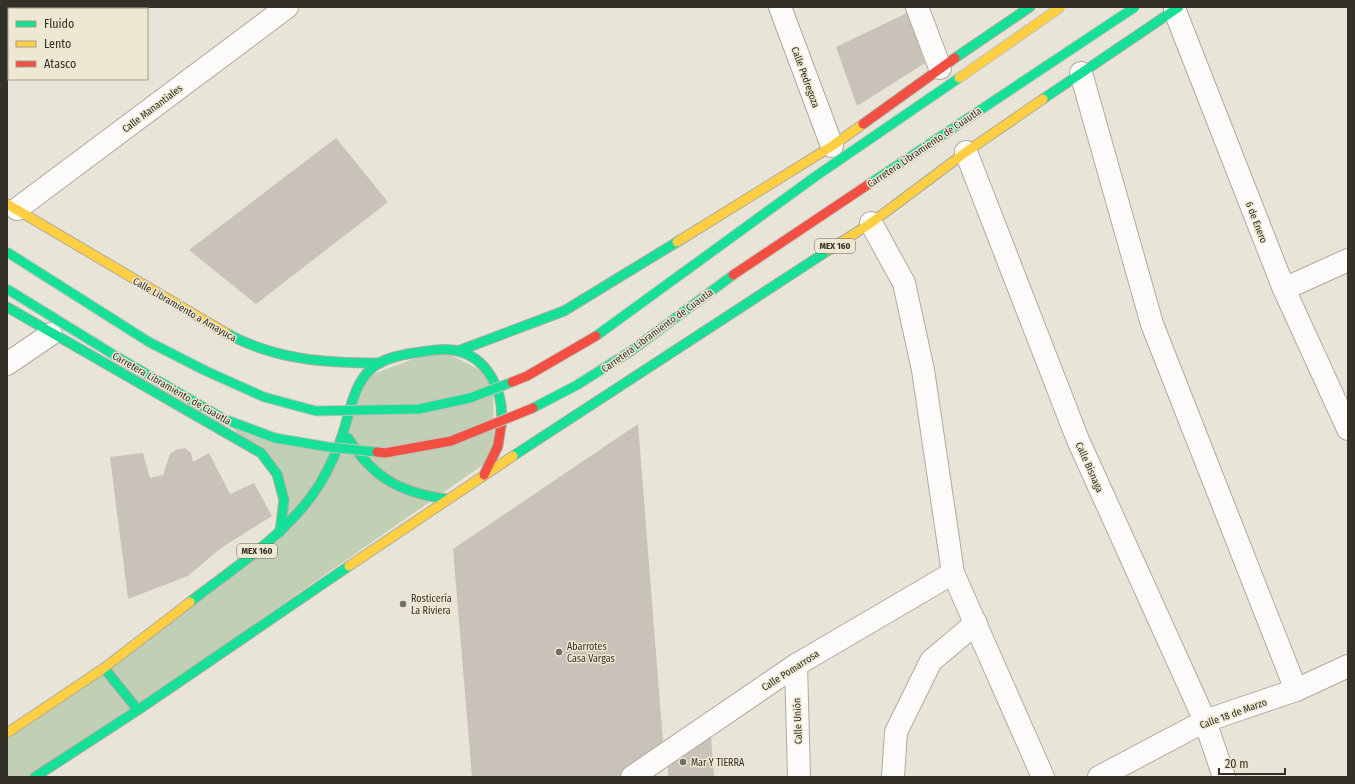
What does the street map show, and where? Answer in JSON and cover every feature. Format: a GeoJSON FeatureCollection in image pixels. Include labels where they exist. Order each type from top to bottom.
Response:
{"type":"FeatureCollection","features":[{"type":"Feature","properties":{"kind":"main road","name":"MEX 160"},"geometry":{"type":"LineString","coordinates":[[7,733],[104,668],[280,532],[318,487],[344,430],[354,394],[365,377],[380,363],[408,354],[440,349],[458,351],[564,311],[832,146],[940,68],[1030,7]]}},
{"type":"Feature","properties":{"kind":"main road"},"geometry":{"type":"LineString","coordinates":[[7,252],[149,342],[206,371],[264,397],[316,411],[419,409],[470,398],[527,376],[596,336],[810,181],[1061,7]]}},
{"type":"Feature","properties":{"kind":"main road","name":"Carretera Libramiento de Cuautla"},"geometry":{"type":"LineString","coordinates":[[7,289],[119,358],[224,419],[274,438],[328,447],[385,453],[451,440],[522,414],[577,386],[631,351],[747,264],[1135,7]]}},
{"type":"Feature","properties":{"kind":"main road","name":"MEX 160"},"geometry":{"type":"LineString","coordinates":[[36,777],[138,710],[447,499],[871,223],[966,152],[1177,9]]}},
{"type":"Feature","properties":{"kind":"main road","name":"Calle Libramiento a Amayuca"},"geometry":{"type":"LineString","coordinates":[[12,206],[203,320],[248,345],[291,357],[334,363],[380,363]]}},
{"type":"Feature","properties":{"kind":"main road"},"geometry":{"type":"LineString","coordinates":[[7,307],[51,334],[261,453],[277,474],[284,500],[280,532]]}},
{"type":"Feature","properties":{"kind":"main road"},"geometry":{"type":"LineString","coordinates":[[458,351],[480,361],[493,377],[500,397],[502,417],[500,437],[494,457],[484,475]]}},
{"type":"Feature","properties":{"kind":"main road"},"geometry":{"type":"LineString","coordinates":[[344,430],[354,450],[384,481],[411,493],[425,497],[447,499]]}},
{"type":"Feature","properties":{"kind":"main road"},"geometry":{"type":"LineString","coordinates":[[104,668],[138,710]]}},
{"type":"Feature","properties":{"kind":"street","name":"Calle Manantiales"},"geometry":{"type":"LineString","coordinates":[[12,206],[287,7]]}},
{"type":"Feature","properties":{"kind":"street","name":"Calle Pedregoza"},"geometry":{"type":"LineString","coordinates":[[780,7],[832,146]]}},
{"type":"Feature","properties":{"kind":"street"},"geometry":{"type":"LineString","coordinates":[[917,7],[940,68]]}},
{"type":"Feature","properties":{"kind":"street","name":"6 de Enero"},"geometry":{"type":"LineString","coordinates":[[1177,9],[1284,289],[1348,429]]}},
{"type":"Feature","properties":{"kind":"street"},"geometry":{"type":"LineString","coordinates":[[1081,74],[1152,324],[1296,690]]}},
{"type":"Feature","properties":{"kind":"street","name":"Calle Bisnaga"},"geometry":{"type":"LineString","coordinates":[[966,152],[1078,440],[1205,721],[1224,777]]}},
{"type":"Feature","properties":{"kind":"street"},"geometry":{"type":"LineString","coordinates":[[871,223],[904,283],[923,370],[953,573],[1043,777]]}},
{"type":"Feature","properties":{"kind":"street"},"geometry":{"type":"LineString","coordinates":[[1284,289],[1348,260]]}},
{"type":"Feature","properties":{"kind":"street"},"geometry":{"type":"LineString","coordinates":[[7,364],[51,334]]}},
{"type":"Feature","properties":{"kind":"street","name":"Calle Pomarrosa"},"geometry":{"type":"LineString","coordinates":[[632,777],[796,665],[953,573]]}},
{"type":"Feature","properties":{"kind":"street"},"geometry":{"type":"LineString","coordinates":[[893,777],[896,732],[931,661],[976,623]]}},
{"type":"Feature","properties":{"kind":"street","name":"Calle Unión"},"geometry":{"type":"LineString","coordinates":[[796,665],[799,777]]}},
{"type":"Feature","properties":{"kind":"street","name":"Calle 18 de Marzo"},"geometry":{"type":"LineString","coordinates":[[1099,777],[1205,721],[1296,690],[1348,666]]}},
{"type":"Feature","properties":{"kind":"green space"},"geometry":{"type":"Polygon","coordinates":[[[440,349],[493,377],[494,457],[35,777],[7,777],[7,733],[280,532],[277,474],[224,419],[336,449],[365,377],[440,349]]]}},
{"type":"Feature","properties":{"kind":"building"},"geometry":{"type":"Polygon","coordinates":[[[907,13],[925,63],[857,106],[836,47],[907,13]]]}},
{"type":"Feature","properties":{"kind":"building"},"geometry":{"type":"Polygon","coordinates":[[[336,138],[388,202],[256,304],[189,250],[336,138]]]}},
{"type":"Feature","properties":{"kind":"building","name":"Abarrotes Casa Vargas"},"geometry":{"type":"Polygon","coordinates":[[[638,424],[664,755],[632,777],[472,777],[453,549],[638,424]]]}},
{"type":"Feature","properties":{"kind":"building"},"geometry":{"type":"Polygon","coordinates":[[[185,448],[191,453],[193,462],[209,453],[230,494],[254,483],[272,516],[221,548],[188,576],[128,599],[110,457],[143,453],[150,478],[163,475],[170,454],[176,450],[185,448]]]}},
{"type":"Feature","properties":{"kind":"building"},"geometry":{"type":"Polygon","coordinates":[[[711,737],[714,777],[668,777],[668,766],[711,737]]]}},
{"type":"Feature","properties":{"kind":"traffic: fast"},"geometry":{"type":"LineString","coordinates":[[955,58],[1030,7]]}},
{"type":"Feature","properties":{"kind":"traffic: fast"},"geometry":{"type":"LineString","coordinates":[[869,184],[1135,7]]}},
{"type":"Feature","properties":{"kind":"traffic: fast"},"geometry":{"type":"LineString","coordinates":[[1043,99],[1179,7]]}},
{"type":"Feature","properties":{"kind":"traffic: fast"},"geometry":{"type":"LineString","coordinates":[[596,336],[816,176],[959,78]]}},
{"type":"Feature","properties":{"kind":"traffic: fast"},"geometry":{"type":"LineString","coordinates":[[458,351],[564,311],[677,242]]}},
{"type":"Feature","properties":{"kind":"traffic: fast"},"geometry":{"type":"LineString","coordinates":[[513,456],[829,250]]}},
{"type":"Feature","properties":{"kind":"traffic: fast"},"geometry":{"type":"LineString","coordinates":[[7,252],[149,342],[206,371],[264,397],[316,411],[419,409],[470,398],[512,382]]}},
{"type":"Feature","properties":{"kind":"traffic: fast"},"geometry":{"type":"LineString","coordinates":[[533,408],[577,385],[631,351],[733,275]]}},
{"type":"Feature","properties":{"kind":"traffic: fast"},"geometry":{"type":"LineString","coordinates":[[7,289],[119,358],[224,419],[275,438],[328,447],[377,452]]}},
{"type":"Feature","properties":{"kind":"traffic: fast"},"geometry":{"type":"LineString","coordinates":[[7,307],[261,453],[277,474],[284,500],[280,532]]}},
{"type":"Feature","properties":{"kind":"traffic: fast"},"geometry":{"type":"LineString","coordinates":[[226,333],[263,349],[301,358],[320,361],[380,363]]}},
{"type":"Feature","properties":{"kind":"traffic: fast"},"geometry":{"type":"LineString","coordinates":[[190,602],[261,548],[294,517],[308,500],[330,466],[342,436],[353,399],[360,382],[372,368],[387,359],[443,349],[466,354],[485,368],[492,378],[500,401],[502,414],[501,426]]}},
{"type":"Feature","properties":{"kind":"traffic: fast"},"geometry":{"type":"LineString","coordinates":[[348,438],[368,464],[390,481],[402,488],[416,493],[447,499]]}},
{"type":"Feature","properties":{"kind":"traffic: fast"},"geometry":{"type":"LineString","coordinates":[[35,777],[138,710],[349,566]]}},
{"type":"Feature","properties":{"kind":"traffic: fast"},"geometry":{"type":"LineString","coordinates":[[104,668],[138,710]]}},
{"type":"Feature","properties":{"kind":"traffic: slow"},"geometry":{"type":"LineString","coordinates":[[959,78],[1061,7]]}},
{"type":"Feature","properties":{"kind":"traffic: slow"},"geometry":{"type":"LineString","coordinates":[[829,250],[871,223],[966,152],[1043,99]]}},
{"type":"Feature","properties":{"kind":"traffic: slow"},"geometry":{"type":"LineString","coordinates":[[677,242],[832,146],[863,124]]}},
{"type":"Feature","properties":{"kind":"traffic: slow"},"geometry":{"type":"LineString","coordinates":[[7,204],[226,333]]}},
{"type":"Feature","properties":{"kind":"traffic: slow"},"geometry":{"type":"LineString","coordinates":[[349,566],[513,456]]}},
{"type":"Feature","properties":{"kind":"traffic: slow"},"geometry":{"type":"LineString","coordinates":[[7,733],[104,668],[190,602]]}},
{"type":"Feature","properties":{"kind":"traffic: jam"},"geometry":{"type":"LineString","coordinates":[[863,124],[955,58]]}},
{"type":"Feature","properties":{"kind":"traffic: jam"},"geometry":{"type":"LineString","coordinates":[[733,275],[869,184]]}},
{"type":"Feature","properties":{"kind":"traffic: jam"},"geometry":{"type":"LineString","coordinates":[[512,382],[527,376],[596,336]]}},
{"type":"Feature","properties":{"kind":"traffic: jam"},"geometry":{"type":"LineString","coordinates":[[377,452],[385,453],[451,441],[533,408]]}},
{"type":"Feature","properties":{"kind":"traffic: jam"},"geometry":{"type":"LineString","coordinates":[[484,475],[498,446],[501,426]]}},
{"type":"Feature","properties":{"kind":"place","name":"Rosticería La Riviera"},"geometry":{"type":"Point","coordinates":[403,604]}},
{"type":"Feature","properties":{"kind":"place","name":"Abarrotes Casa Vargas"},"geometry":{"type":"Point","coordinates":[559,652]}},
{"type":"Feature","properties":{"kind":"place","name":"Mar Y TIERRA"},"geometry":{"type":"Point","coordinates":[683,762]}}]}
